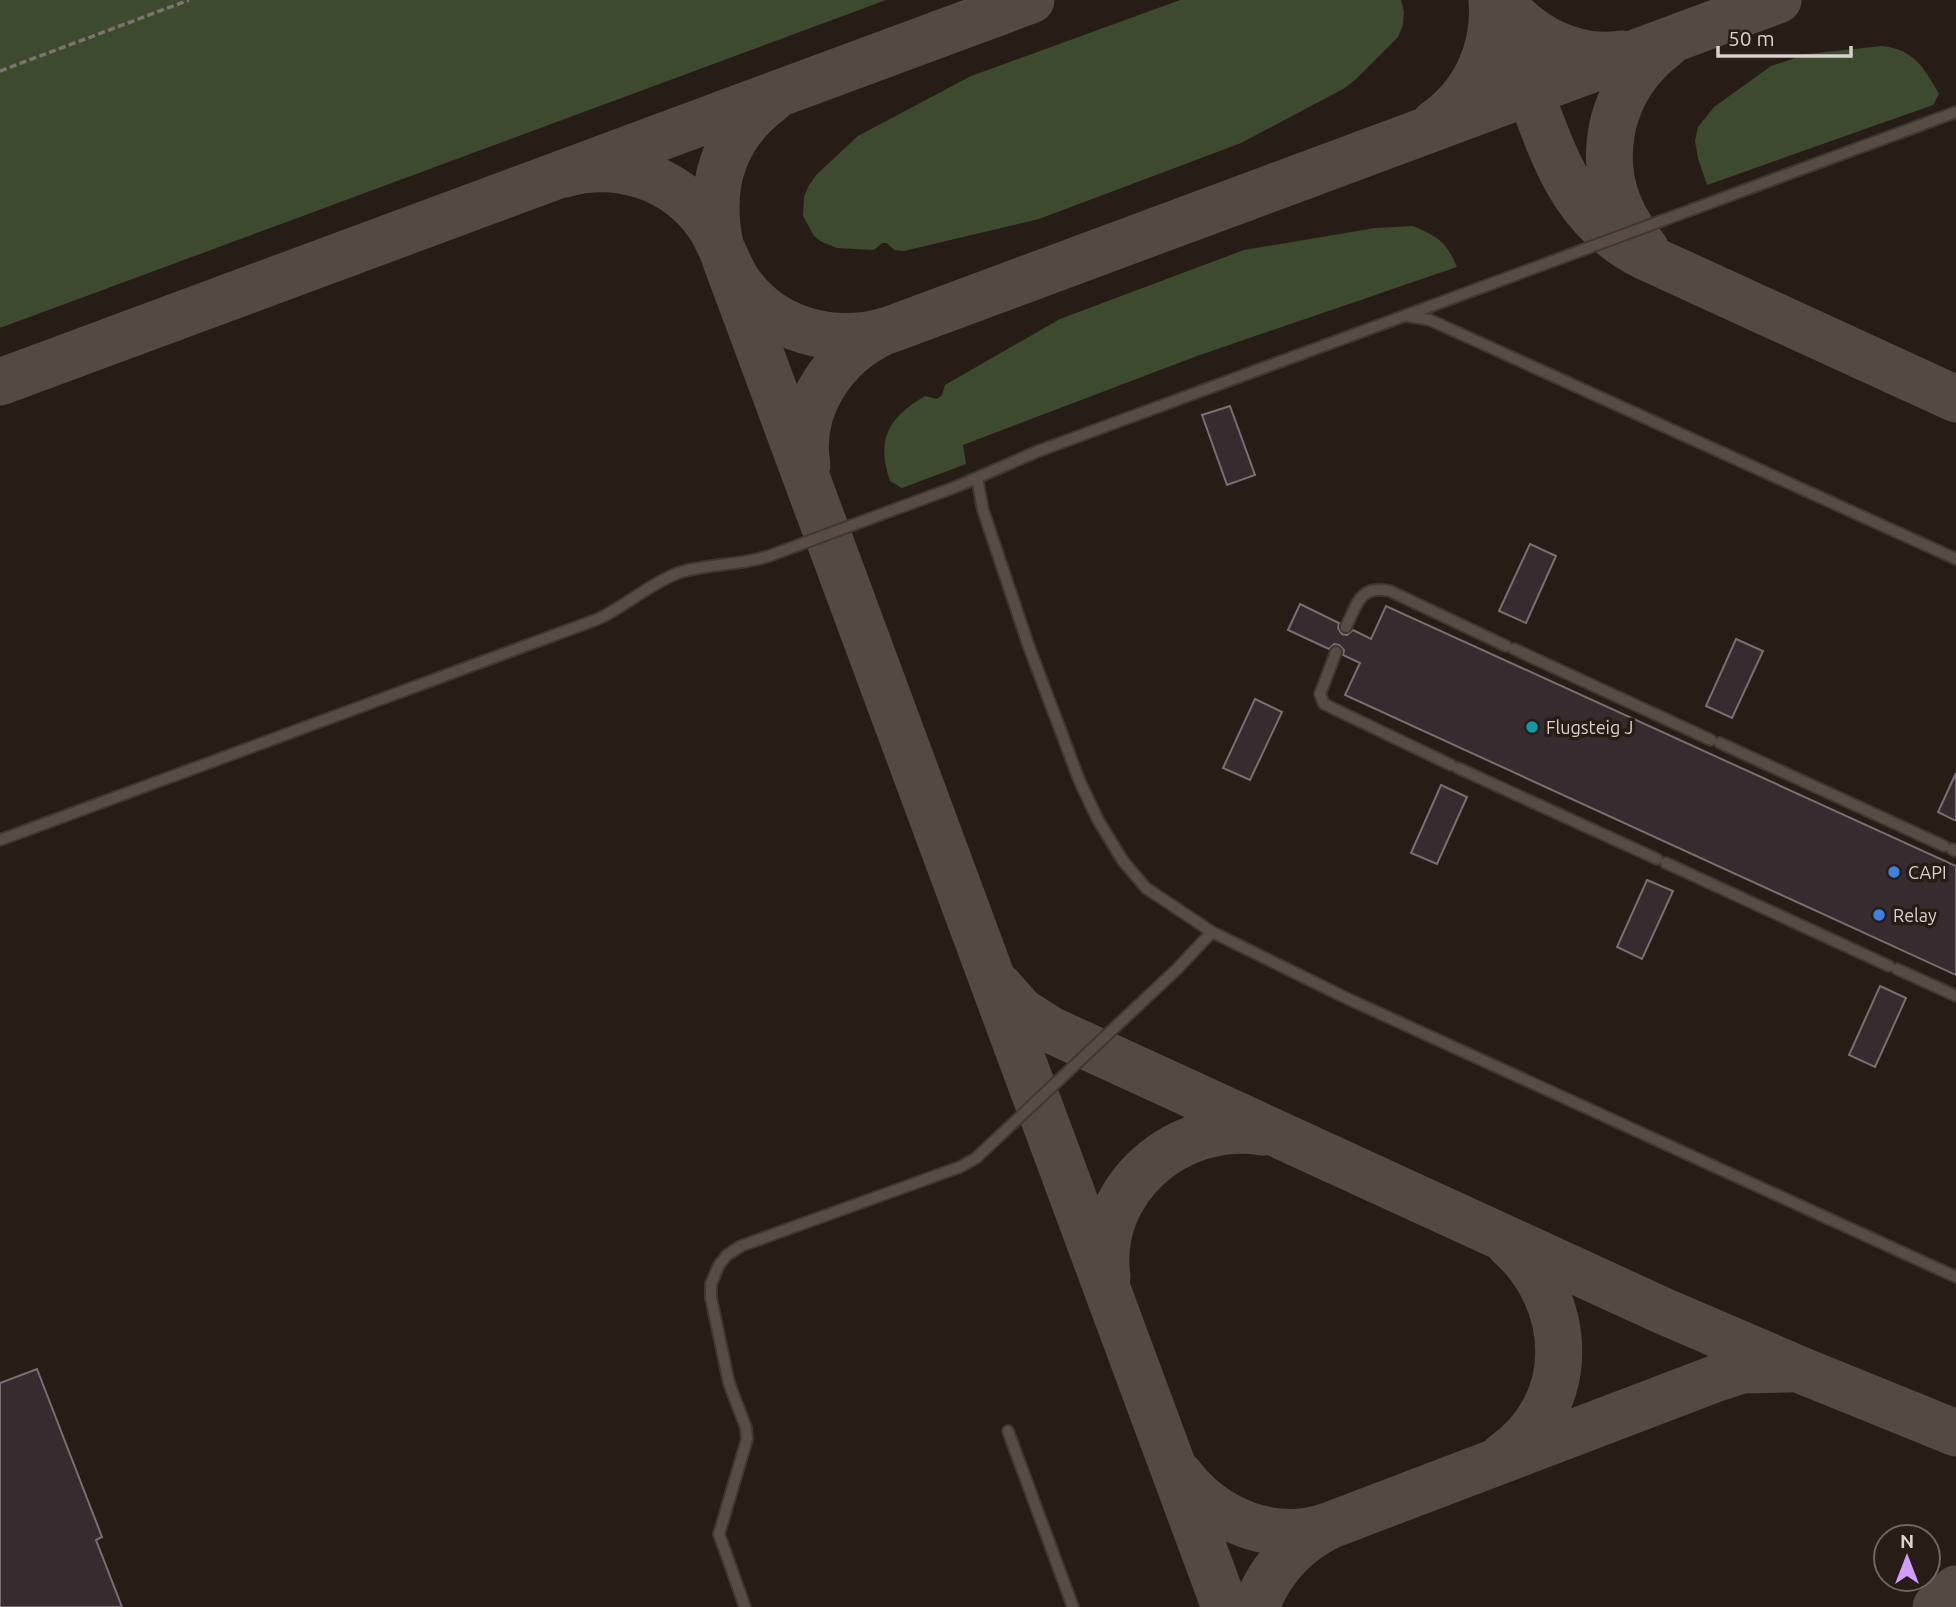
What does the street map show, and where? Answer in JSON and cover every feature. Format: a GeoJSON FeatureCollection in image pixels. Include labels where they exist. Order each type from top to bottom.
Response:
{"type":"FeatureCollection","features":[{"type":"Feature","properties":{"kind":"lane"},"geometry":{"type":"LineString","coordinates":[[0,840],[598,619],[678,573],[709,566],[749,562],[977,478],[1036,452],[1956,112]]}},
{"type":"Feature","properties":{"kind":"lane"},"geometry":{"type":"LineString","coordinates":[[1398,318],[1411,316],[1430,320],[1956,559]]}},
{"type":"Feature","properties":{"kind":"lane"},"geometry":{"type":"LineString","coordinates":[[977,478],[983,510],[1029,647],[1070,757],[1097,820],[1123,861],[1146,888],[1212,932],[1344,997],[1956,1277]]}},
{"type":"Feature","properties":{"kind":"lane"},"geometry":{"type":"LineString","coordinates":[[1346,627],[1360,597],[1368,590],[1378,588],[1390,591],[1950,849]]}},
{"type":"Feature","properties":{"kind":"lane"},"geometry":{"type":"LineString","coordinates":[[1336,652],[1320,694],[1324,704],[1956,996]]}},
{"type":"Feature","properties":{"kind":"lane"},"geometry":{"type":"LineString","coordinates":[[745,1607],[719,1534],[747,1439],[727,1373],[711,1298],[711,1284],[719,1265],[727,1255],[741,1246],[960,1167],[976,1158],[1177,970],[1212,932]]}},
{"type":"Feature","properties":{"kind":"lane"},"geometry":{"type":"LineString","coordinates":[[1008,1431],[1073,1607]]}},
{"type":"Feature","properties":{"kind":"path"},"geometry":{"type":"LineString","coordinates":[[0,71],[189,0]]}},
{"type":"Feature","properties":{"kind":"green space"},"geometry":{"type":"Polygon","coordinates":[[[0,0],[886,0],[0,328],[0,0]]]}},
{"type":"Feature","properties":{"kind":"green space"},"geometry":{"type":"Polygon","coordinates":[[[1180,0],[1401,0],[1403,25],[1398,37],[1345,88],[1241,143],[1039,219],[904,251],[894,250],[887,243],[882,243],[874,250],[837,248],[814,236],[803,216],[804,197],[808,187],[816,175],[858,136],[971,76],[1180,0]]]}},
{"type":"Feature","properties":{"kind":"green space"},"geometry":{"type":"Polygon","coordinates":[[[1882,46],[1902,51],[1917,62],[1939,94],[1933,105],[1707,185],[1695,141],[1698,127],[1714,107],[1771,66],[1807,54],[1882,46]]]}},
{"type":"Feature","properties":{"kind":"green space"},"geometry":{"type":"Polygon","coordinates":[[[1413,226],[1440,241],[1457,267],[1197,356],[963,445],[966,464],[902,488],[890,481],[884,453],[885,441],[894,421],[902,413],[925,396],[937,399],[942,395],[945,385],[1060,319],[1244,250],[1375,228],[1413,226]]]}},
{"type":"Feature","properties":{"kind":"building"},"geometry":{"type":"Polygon","coordinates":[[[1230,406],[1255,475],[1227,485],[1202,415],[1230,406]]]}},
{"type":"Feature","properties":{"kind":"building"},"geometry":{"type":"Polygon","coordinates":[[[1530,544],[1556,556],[1526,623],[1499,611],[1530,544]]]}},
{"type":"Feature","properties":{"kind":"building","name":"Flugsteig J"},"geometry":{"type":"Polygon","coordinates":[[[1300,604],[1339,623],[1338,628],[1342,634],[1347,635],[1353,630],[1371,639],[1386,606],[1956,866],[1956,975],[1345,695],[1360,663],[1343,655],[1344,650],[1339,645],[1334,644],[1329,649],[1288,630],[1300,604]]]}},
{"type":"Feature","properties":{"kind":"building"},"geometry":{"type":"Polygon","coordinates":[[[1736,639],[1763,651],[1732,718],[1706,706],[1736,639]]]}},
{"type":"Feature","properties":{"kind":"building"},"geometry":{"type":"Polygon","coordinates":[[[1255,699],[1282,712],[1250,780],[1223,768],[1255,699]]]}},
{"type":"Feature","properties":{"kind":"building"},"geometry":{"type":"Polygon","coordinates":[[[1956,773],[1956,821],[1938,812],[1956,773]]]}},
{"type":"Feature","properties":{"kind":"building"},"geometry":{"type":"Polygon","coordinates":[[[1441,785],[1467,797],[1437,864],[1411,853],[1441,785]]]}},
{"type":"Feature","properties":{"kind":"building"},"geometry":{"type":"Polygon","coordinates":[[[1647,880],[1673,891],[1642,959],[1617,947],[1647,880]]]}},
{"type":"Feature","properties":{"kind":"building"},"geometry":{"type":"Polygon","coordinates":[[[1880,986],[1906,998],[1875,1067],[1849,1055],[1880,986]]]}},
{"type":"Feature","properties":{"kind":"building"},"geometry":{"type":"Polygon","coordinates":[[[37,1369],[102,1537],[96,1540],[122,1607],[0,1607],[0,1383],[37,1369]]]}},
{"type":"Feature","properties":{"kind":"taxiway"},"geometry":{"type":"LineString","coordinates":[[0,382],[1031,0]]}},
{"type":"Feature","properties":{"kind":"taxiway"},"geometry":{"type":"LineString","coordinates":[[1435,123],[1461,99],[1480,69],[1490,36],[1492,0]]}},
{"type":"Feature","properties":{"kind":"taxiway"},"geometry":{"type":"LineString","coordinates":[[1496,0],[1563,174],[1588,212],[1604,229],[1646,257],[1956,399]]}},
{"type":"Feature","properties":{"kind":"taxiway"},"geometry":{"type":"LineString","coordinates":[[1500,0],[1525,25],[1554,44],[1587,54],[1622,54]]}},
{"type":"Feature","properties":{"kind":"taxiway"},"geometry":{"type":"LineString","coordinates":[[564,174],[604,169],[624,171],[661,183],[694,206],[707,222],[737,280],[767,311],[804,330],[825,335],[867,335],[889,330],[1778,0]]}},
{"type":"Feature","properties":{"kind":"taxiway"},"geometry":{"type":"LineString","coordinates":[[1645,248],[1629,225],[1618,201],[1611,177],[1609,152],[1619,104],[1631,82],[1647,62],[1666,45]]}},
{"type":"Feature","properties":{"kind":"taxiway"},"geometry":{"type":"LineString","coordinates":[[720,245],[716,203],[723,164],[730,146],[741,130],[754,114],[771,100]]}},
{"type":"Feature","properties":{"kind":"taxiway"},"geometry":{"type":"LineString","coordinates":[[725,258],[1225,1607]]}},
{"type":"Feature","properties":{"kind":"taxiway"},"geometry":{"type":"LineString","coordinates":[[807,465],[805,444],[808,423],[823,385],[835,368],[850,354],[885,331]]}},
{"type":"Feature","properties":{"kind":"taxiway"},"geometry":{"type":"LineString","coordinates":[[999,986],[1021,1011],[1051,1030],[1661,1310],[1956,1433]]}},
{"type":"Feature","properties":{"kind":"taxiway"},"geometry":{"type":"LineString","coordinates":[[1107,1277],[1107,1245],[1114,1215],[1129,1189],[1149,1166],[1173,1149],[1201,1136],[1231,1131],[1263,1132]]}},
{"type":"Feature","properties":{"kind":"taxiway"},"geometry":{"type":"LineString","coordinates":[[1503,1456],[1528,1434],[1545,1409],[1555,1381],[1559,1351],[1555,1322],[1546,1293],[1530,1267],[1508,1243]]}},
{"type":"Feature","properties":{"kind":"taxiway"},"geometry":{"type":"LineString","coordinates":[[1256,1607],[1276,1569],[1285,1558],[1306,1540],[1331,1525],[1717,1378],[1742,1370],[1790,1369]]}},
{"type":"Feature","properties":{"kind":"taxiway"},"geometry":{"type":"LineString","coordinates":[[1180,1475],[1210,1505],[1246,1524],[1286,1532],[1328,1526]]}},
{"type":"Feature","properties":{"kind":"taxiway"},"geometry":{"type":"LineString","coordinates":[[1936,1607],[1956,1589]]}},
{"type":"Feature","properties":{"kind":"place","name":"Flugsteig J"},"geometry":{"type":"Point","coordinates":[1532,727]}},
{"type":"Feature","properties":{"kind":"place","name":"CAPI"},"geometry":{"type":"Point","coordinates":[1894,872]}},
{"type":"Feature","properties":{"kind":"place","name":"Relay"},"geometry":{"type":"Point","coordinates":[1879,915]}}]}
